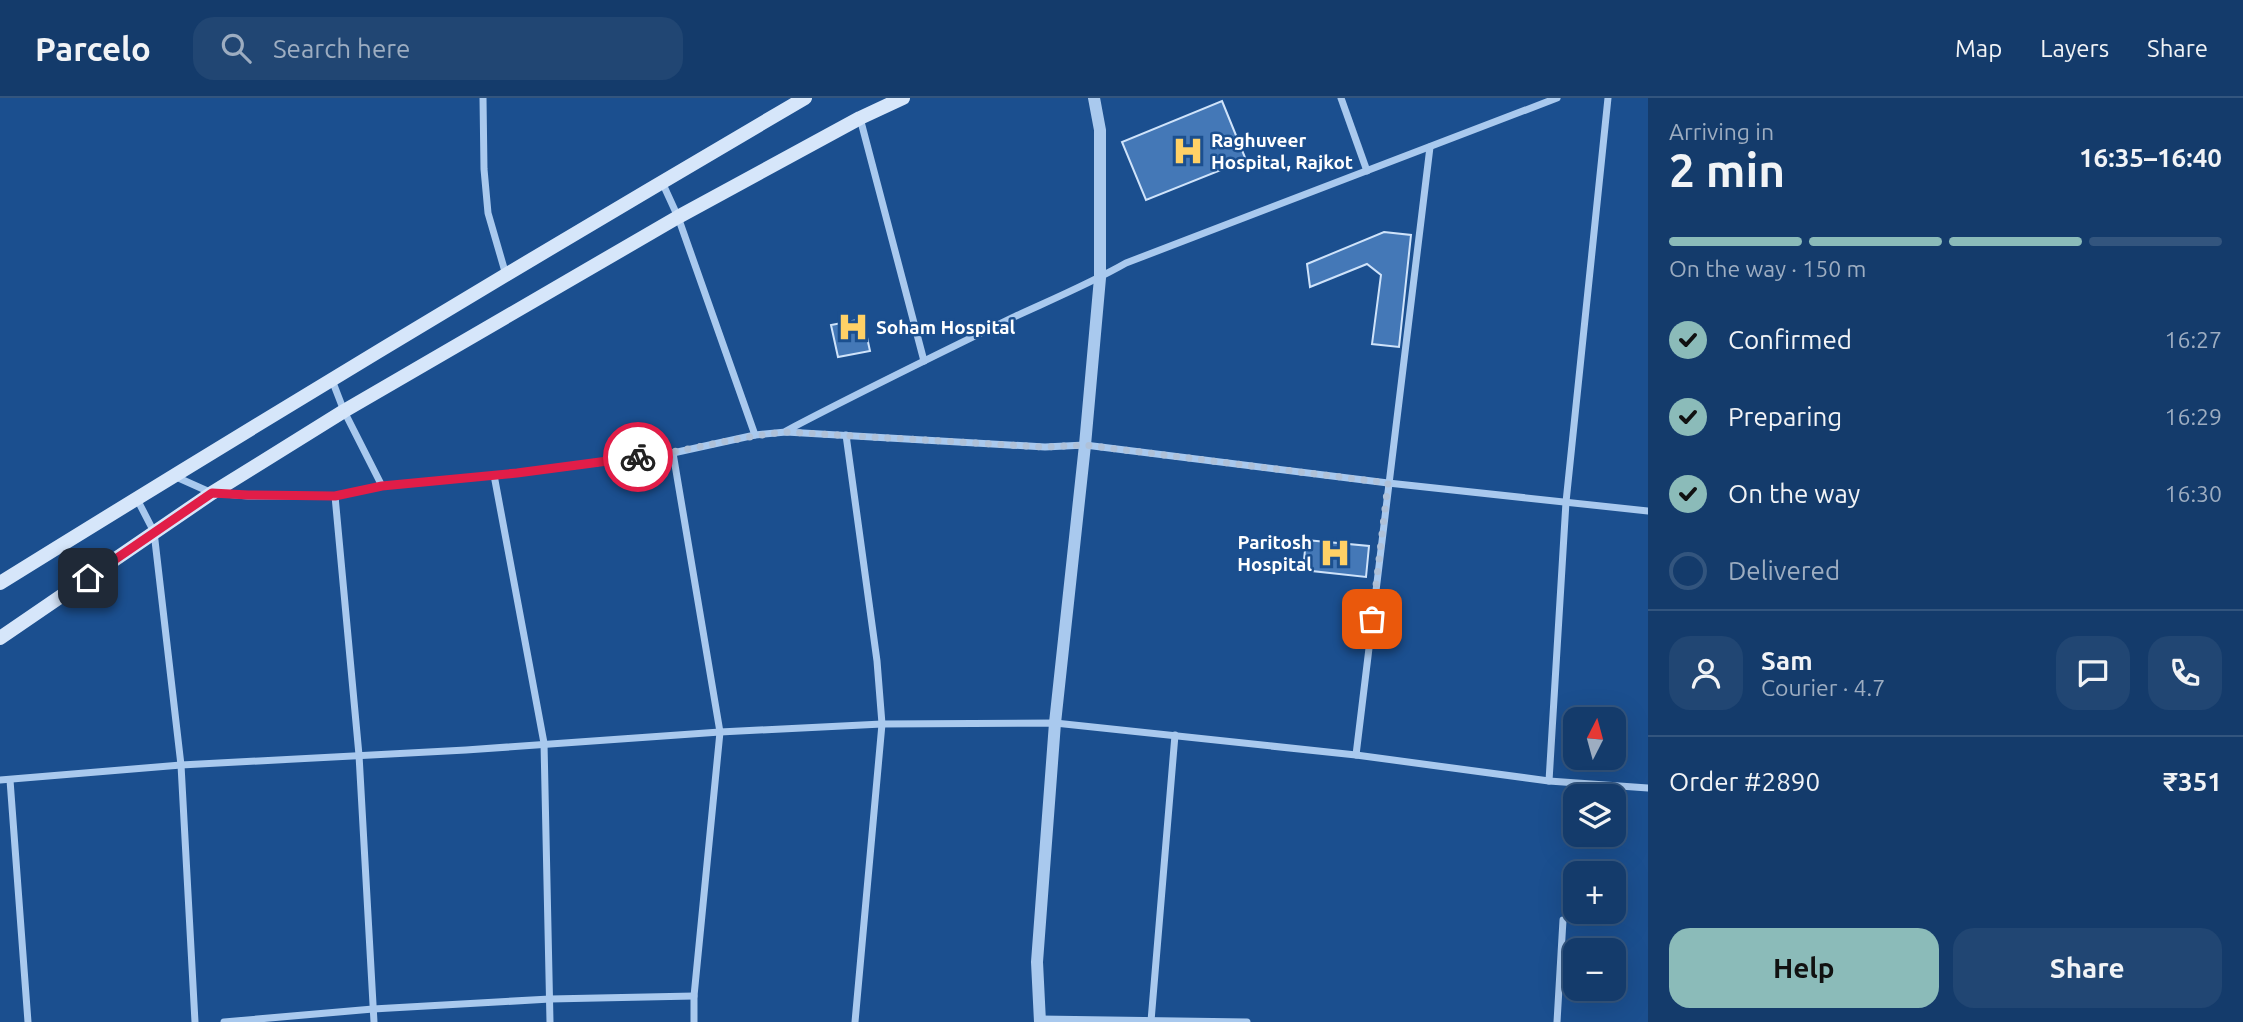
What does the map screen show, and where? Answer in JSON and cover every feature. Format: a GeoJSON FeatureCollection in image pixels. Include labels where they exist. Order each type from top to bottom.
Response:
{"type":"FeatureCollection","features":[{"type":"Feature","properties":{"kind":"main road"},"geometry":{"type":"LineString","coordinates":[[0,583],[506,275],[805,98]]}},
{"type":"Feature","properties":{"kind":"main road"},"geometry":{"type":"LineString","coordinates":[[0,638],[212,493],[344,411],[678,217],[860,118],[903,98]]}},
{"type":"Feature","properties":{"kind":"street"},"geometry":{"type":"LineString","coordinates":[[483,98],[488,213],[506,275]]}},
{"type":"Feature","properties":{"kind":"street"},"geometry":{"type":"LineString","coordinates":[[1094,98],[1100,130],[1100,278],[1055,723],[1037,962],[1040,1020],[1247,1022]]}},
{"type":"Feature","properties":{"kind":"street"},"geometry":{"type":"LineString","coordinates":[[1341,98],[1367,171]]}},
{"type":"Feature","properties":{"kind":"street"},"geometry":{"type":"LineString","coordinates":[[1528,98],[1532,108]]}},
{"type":"Feature","properties":{"kind":"street"},"geometry":{"type":"LineString","coordinates":[[786,432],[868,387],[1100,278],[1126,263],[1557,98]]}},
{"type":"Feature","properties":{"kind":"street"},"geometry":{"type":"LineString","coordinates":[[1549,781],[1566,502],[1608,98]]}},
{"type":"Feature","properties":{"kind":"street"},"geometry":{"type":"LineString","coordinates":[[860,118],[924,360]]}},
{"type":"Feature","properties":{"kind":"street"},"geometry":{"type":"LineString","coordinates":[[1356,754],[1430,147]]}},
{"type":"Feature","properties":{"kind":"street"},"geometry":{"type":"LineString","coordinates":[[662,182],[678,217],[755,435]]}},
{"type":"Feature","properties":{"kind":"street"},"geometry":{"type":"LineString","coordinates":[[332,380],[344,411],[382,486]]}},
{"type":"Feature","properties":{"kind":"street"},"geometry":{"type":"LineString","coordinates":[[173,476],[212,493],[335,496],[382,486],[673,453],[755,435],[786,432],[1045,447],[1085,445],[1388,483],[1648,511]]}},
{"type":"Feature","properties":{"kind":"street"},"geometry":{"type":"LineString","coordinates":[[846,435],[877,661],[882,724],[855,1022]]}},
{"type":"Feature","properties":{"kind":"street"},"geometry":{"type":"LineString","coordinates":[[673,453],[720,732],[694,996],[694,1022]]}},
{"type":"Feature","properties":{"kind":"street"},"geometry":{"type":"LineString","coordinates":[[494,475],[544,743],[550,1022]]}},
{"type":"Feature","properties":{"kind":"street"},"geometry":{"type":"LineString","coordinates":[[335,496],[359,755],[374,1022]]}},
{"type":"Feature","properties":{"kind":"street"},"geometry":{"type":"LineString","coordinates":[[136,499],[154,532],[181,765],[195,1022]]}},
{"type":"Feature","properties":{"kind":"street"},"geometry":{"type":"LineString","coordinates":[[0,780],[181,765],[466,750],[720,732],[882,724],[1055,723],[1356,754],[1549,781],[1648,788]]}},
{"type":"Feature","properties":{"kind":"street"},"geometry":{"type":"LineString","coordinates":[[1151,1021],[1175,735]]}},
{"type":"Feature","properties":{"kind":"street"},"geometry":{"type":"LineString","coordinates":[[10,780],[28,1022]]}},
{"type":"Feature","properties":{"kind":"street"},"geometry":{"type":"LineString","coordinates":[[1557,1022],[1563,920]]}},
{"type":"Feature","properties":{"kind":"street"},"geometry":{"type":"LineString","coordinates":[[224,1022],[373,1009],[550,999],[694,996]]}},
{"type":"Feature","properties":{"kind":"building"},"geometry":{"type":"Polygon","coordinates":[[[1222,101],[1246,160],[1146,200],[1122,142],[1222,101]]]}},
{"type":"Feature","properties":{"kind":"building"},"geometry":{"type":"Polygon","coordinates":[[[1384,232],[1411,235],[1399,347],[1372,344],[1381,275],[1367,264],[1310,287],[1307,264],[1384,232]]]}},
{"type":"Feature","properties":{"kind":"building"},"geometry":{"type":"Polygon","coordinates":[[[863,319],[870,351],[838,357],[831,325],[863,319]]]}},
{"type":"Feature","properties":{"kind":"building"},"geometry":{"type":"Polygon","coordinates":[[[1306,540],[1369,546],[1366,577],[1303,570],[1306,540]]]}},
{"type":"Feature","properties":{"kind":"way so far"},"geometry":{"type":"LineString","coordinates":[[638,457],[673,453],[755,435],[786,432],[1045,447],[1085,445],[1388,483],[1372,619]]}},
{"type":"Feature","properties":{"kind":"place","name":"Raghuveer Hospital, Rajkot"},"geometry":{"type":"Point","coordinates":[1188,151]}},
{"type":"Feature","properties":{"kind":"place","name":"Soham Hospital"},"geometry":{"type":"Point","coordinates":[853,327]}},
{"type":"Feature","properties":{"kind":"place","name":"Paritosh Hospital"},"geometry":{"type":"Point","coordinates":[1335,553]}},
{"type":"Feature","properties":{"kind":"route"},"geometry":{"type":"LineString","coordinates":[[88,578],[212,493],[335,496],[382,486],[517,473],[638,457]]}}]}
